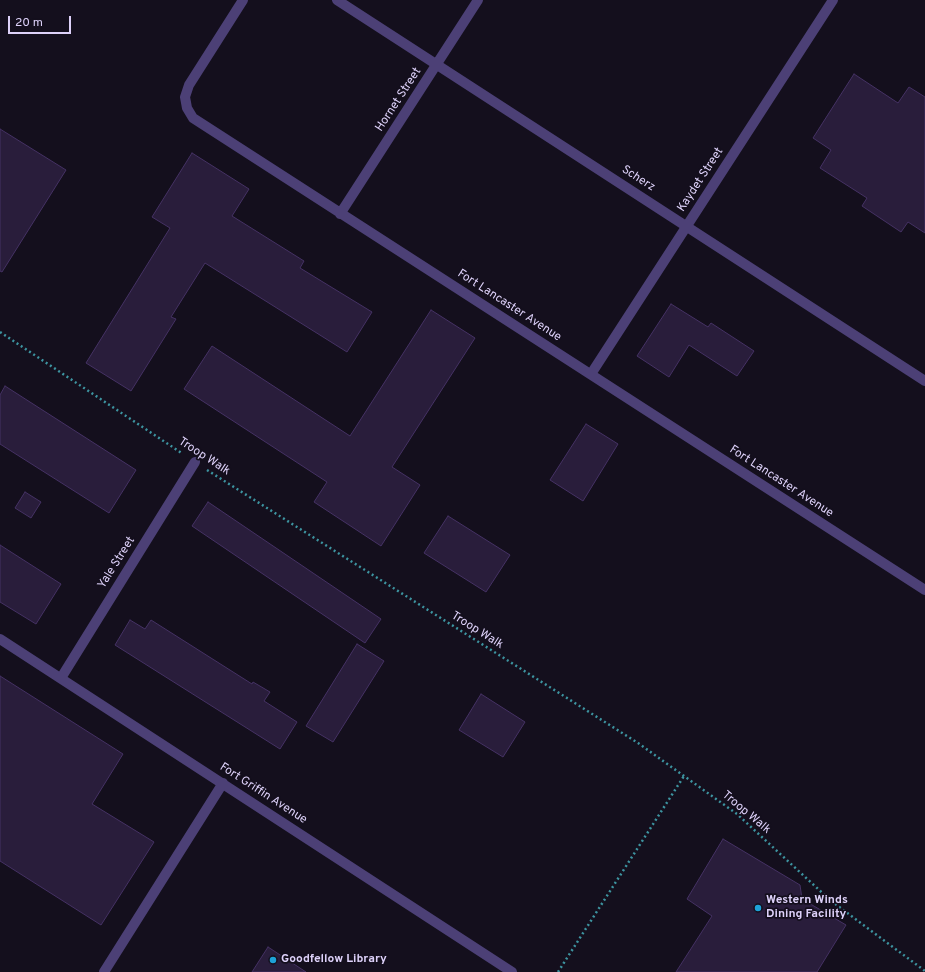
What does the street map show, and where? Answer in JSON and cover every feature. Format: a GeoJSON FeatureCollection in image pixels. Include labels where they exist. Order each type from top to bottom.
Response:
{"type":"FeatureCollection","features":[{"type":"Feature","properties":{"kind":"street","name":"Fort Lancaster Avenue"},"geometry":{"type":"LineString","coordinates":[[243,0],[190,86],[185,97],[187,108],[193,118],[925,590]]}},
{"type":"Feature","properties":{"kind":"street","name":"Scherz"},"geometry":{"type":"LineString","coordinates":[[337,0],[438,64],[925,381]]}},
{"type":"Feature","properties":{"kind":"street","name":"Hornet Street"},"geometry":{"type":"LineString","coordinates":[[340,214],[478,0]]}},
{"type":"Feature","properties":{"kind":"street","name":"Kaydet Street"},"geometry":{"type":"LineString","coordinates":[[591,374],[833,0]]}},
{"type":"Feature","properties":{"kind":"street","name":"Yale Street"},"geometry":{"type":"LineString","coordinates":[[60,678],[195,462]]}},
{"type":"Feature","properties":{"kind":"street","name":"Fort Griffin Avenue"},"geometry":{"type":"LineString","coordinates":[[0,639],[512,972]]}},
{"type":"Feature","properties":{"kind":"street"},"geometry":{"type":"LineString","coordinates":[[104,972],[223,784]]}},
{"type":"Feature","properties":{"kind":"path","name":"Troop Walk"},"geometry":{"type":"LineString","coordinates":[[0,332],[195,462],[638,743],[737,814],[830,900],[925,971]]}},
{"type":"Feature","properties":{"kind":"path"},"geometry":{"type":"LineString","coordinates":[[558,972],[684,776]]}},
{"type":"Feature","properties":{"kind":"building"},"geometry":{"type":"Polygon","coordinates":[[[854,74],[898,103],[909,87],[925,97],[925,233],[908,222],[901,232],[862,206],[867,198],[820,168],[831,150],[813,138],[854,74]]]}},
{"type":"Feature","properties":{"kind":"building"},"geometry":{"type":"Polygon","coordinates":[[[0,129],[66,170],[2,272],[0,271],[0,129]]]}},
{"type":"Feature","properties":{"kind":"building"},"geometry":{"type":"Polygon","coordinates":[[[192,153],[249,189],[232,216],[304,261],[300,268],[372,312],[347,352],[205,263],[171,317],[176,319],[131,391],[86,363],[170,228],[152,217],[192,153]]]}},
{"type":"Feature","properties":{"kind":"building"},"geometry":{"type":"Polygon","coordinates":[[[671,304],[708,327],[711,323],[754,351],[737,376],[689,345],[669,377],[637,356],[671,304]]]}},
{"type":"Feature","properties":{"kind":"building"},"geometry":{"type":"Polygon","coordinates":[[[431,310],[475,338],[392,467],[420,485],[381,546],[314,502],[327,482],[184,389],[212,346],[350,436],[431,310]]]}},
{"type":"Feature","properties":{"kind":"building"},"geometry":{"type":"Polygon","coordinates":[[[5,386],[136,470],[109,513],[0,444],[0,395],[5,386]]]}},
{"type":"Feature","properties":{"kind":"building"},"geometry":{"type":"Polygon","coordinates":[[[586,424],[618,444],[583,501],[550,480],[586,424]]]}},
{"type":"Feature","properties":{"kind":"building"},"geometry":{"type":"Polygon","coordinates":[[[25,492],[41,502],[31,518],[15,508],[25,492]]]}},
{"type":"Feature","properties":{"kind":"building"},"geometry":{"type":"Polygon","coordinates":[[[208,502],[381,619],[365,643],[192,526],[208,502]]]}},
{"type":"Feature","properties":{"kind":"building"},"geometry":{"type":"Polygon","coordinates":[[[448,516],[510,555],[486,592],[424,553],[448,516]]]}},
{"type":"Feature","properties":{"kind":"building"},"geometry":{"type":"Polygon","coordinates":[[[0,545],[61,584],[36,624],[0,602],[0,545]]]}},
{"type":"Feature","properties":{"kind":"building"},"geometry":{"type":"Polygon","coordinates":[[[130,620],[145,629],[151,620],[252,684],[253,682],[270,692],[264,701],[297,722],[280,749],[115,645],[130,620]]]}},
{"type":"Feature","properties":{"kind":"building"},"geometry":{"type":"Polygon","coordinates":[[[357,644],[384,661],[333,742],[306,726],[357,644]]]}},
{"type":"Feature","properties":{"kind":"building"},"geometry":{"type":"Polygon","coordinates":[[[0,676],[123,754],[92,804],[154,842],[101,925],[0,861],[0,676]]]}},
{"type":"Feature","properties":{"kind":"building"},"geometry":{"type":"Polygon","coordinates":[[[481,694],[525,722],[503,757],[459,730],[481,694]]]}},
{"type":"Feature","properties":{"kind":"building","name":"Western Winds Dining Facility"},"geometry":{"type":"Polygon","coordinates":[[[723,839],[800,885],[802,899],[846,925],[817,972],[676,972],[712,916],[687,899],[723,839]]]}},
{"type":"Feature","properties":{"kind":"building","name":"Goodfellow Library"},"geometry":{"type":"Polygon","coordinates":[[[268,947],[306,972],[252,972],[268,947]]]}},
{"type":"Feature","properties":{"kind":"place","name":"Western Winds Dining Facility"},"geometry":{"type":"Point","coordinates":[758,908]}},
{"type":"Feature","properties":{"kind":"place","name":"Goodfellow Library"},"geometry":{"type":"Point","coordinates":[273,960]}}]}
